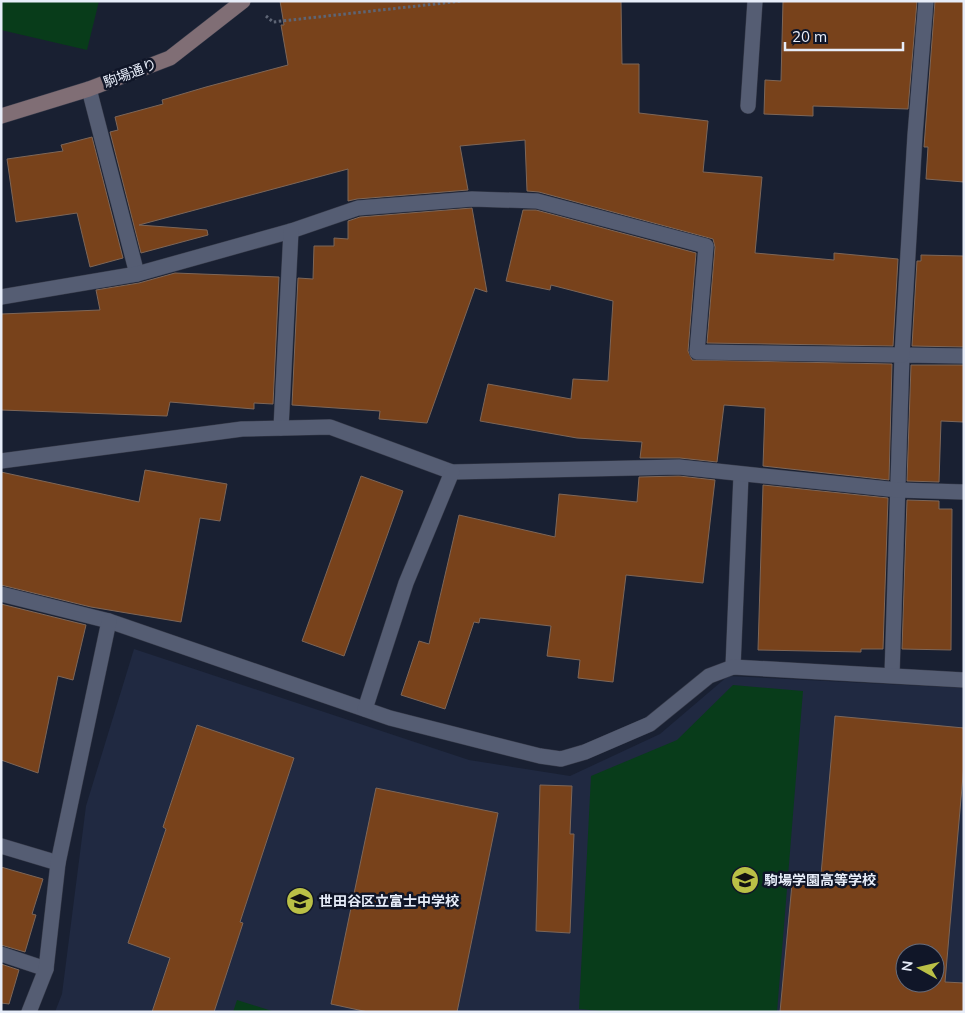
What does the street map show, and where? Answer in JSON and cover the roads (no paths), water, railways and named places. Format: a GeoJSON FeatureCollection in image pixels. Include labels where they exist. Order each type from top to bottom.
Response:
{"type":"FeatureCollection","features":[{"type":"Feature","properties":{"kind":"street","name":"駒場通り"},"geometry":{"type":"LineString","coordinates":[[1,116],[89,89],[170,58],[243,1]]}},
{"type":"Feature","properties":{"kind":"street"},"geometry":{"type":"LineString","coordinates":[[748,106],[755,1]]}},
{"type":"Feature","properties":{"kind":"street"},"geometry":{"type":"LineString","coordinates":[[892,676],[902,355],[915,135],[926,1]]}},
{"type":"Feature","properties":{"kind":"street"},"geometry":{"type":"LineString","coordinates":[[89,89],[137,274]]}},
{"type":"Feature","properties":{"kind":"street"},"geometry":{"type":"LineString","coordinates":[[1,297],[137,274],[291,231],[358,208],[472,199],[537,201],[706,246],[697,352],[964,356]]}},
{"type":"Feature","properties":{"kind":"street"},"geometry":{"type":"LineString","coordinates":[[281,428],[291,231]]}},
{"type":"Feature","properties":{"kind":"street"},"geometry":{"type":"LineString","coordinates":[[1,461],[242,429],[330,427],[452,472],[679,467],[741,476],[898,490],[964,492]]}},
{"type":"Feature","properties":{"kind":"street"},"geometry":{"type":"LineString","coordinates":[[365,709],[406,584],[452,472]]}},
{"type":"Feature","properties":{"kind":"street"},"geometry":{"type":"LineString","coordinates":[[733,667],[741,476]]}},
{"type":"Feature","properties":{"kind":"street"},"geometry":{"type":"LineString","coordinates":[[1,594],[109,621],[400,720],[540,756],[560,759],[585,752],[650,724],[709,676],[733,667],[964,680]]}},
{"type":"Feature","properties":{"kind":"street"},"geometry":{"type":"LineString","coordinates":[[29,1012],[46,969],[58,863],[109,621]]}},
{"type":"Feature","properties":{"kind":"street"},"geometry":{"type":"LineString","coordinates":[[1,846],[58,863]]}},
{"type":"Feature","properties":{"kind":"street"},"geometry":{"type":"LineString","coordinates":[[1,954],[46,969]]}},
{"type":"Feature","properties":{"kind":"place","name":"駒場学園高等学校"},"geometry":{"type":"Point","coordinates":[745,880]}},
{"type":"Feature","properties":{"kind":"place","name":"世田谷区立富士中学校"},"geometry":{"type":"Point","coordinates":[300,901]}}]}
